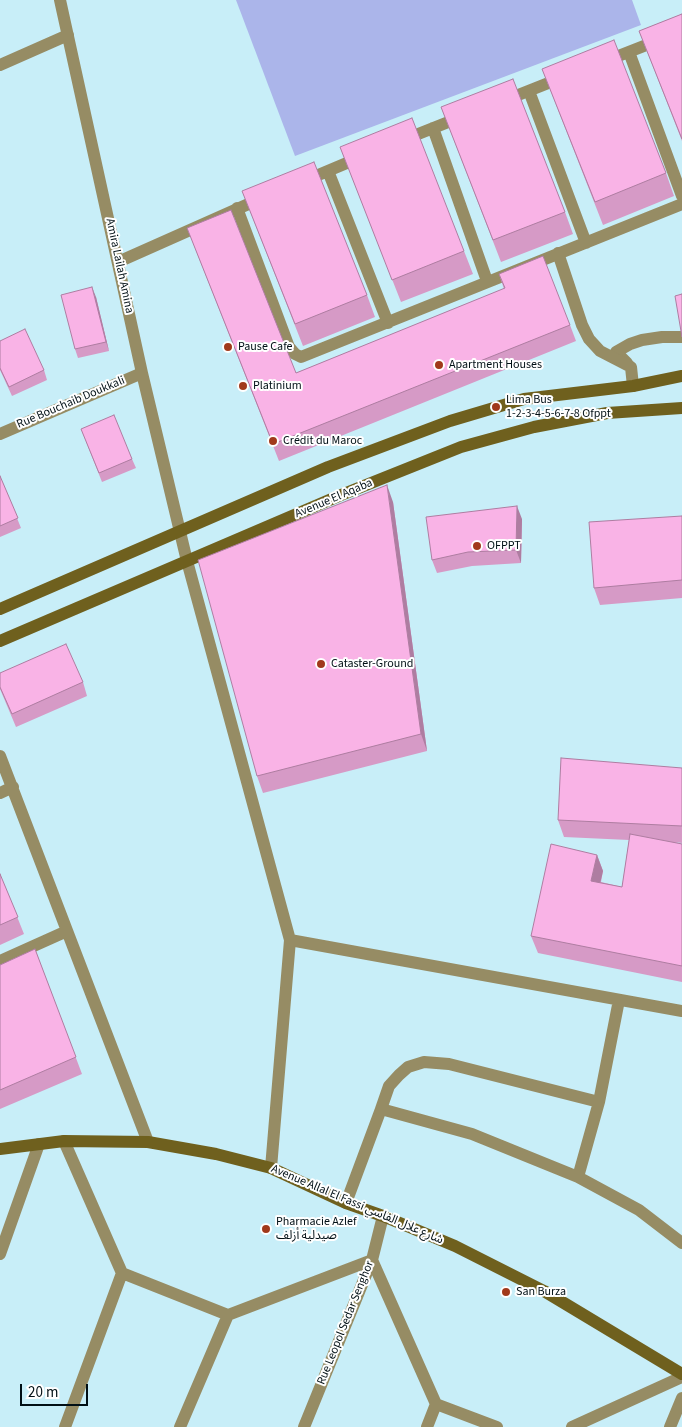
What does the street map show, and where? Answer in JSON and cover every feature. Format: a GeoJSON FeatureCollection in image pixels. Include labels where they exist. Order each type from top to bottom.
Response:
{"type":"FeatureCollection","features":[{"type":"Feature","properties":{"kind":"main road"},"geometry":{"type":"LineString","coordinates":[[0,609],[328,468],[450,421],[524,399],[633,386],[682,376]]}},
{"type":"Feature","properties":{"kind":"main road","name":"Avenue El Aqaba"},"geometry":{"type":"LineString","coordinates":[[0,641],[461,447],[534,426],[607,413],[682,408]]}},
{"type":"Feature","properties":{"kind":"main road","name":"Avenue Allal El Fassi شارع علال الفاسي"},"geometry":{"type":"LineString","coordinates":[[0,1149],[64,1141],[148,1142],[216,1154],[271,1168],[346,1203],[455,1246],[544,1290],[682,1375]]}},
{"type":"Feature","properties":{"kind":"street","name":"Amira Lailah Amina"},"geometry":{"type":"LineString","coordinates":[[60,0],[142,373],[187,561],[290,940],[271,1168]]}},
{"type":"Feature","properties":{"kind":"street"},"geometry":{"type":"LineString","coordinates":[[592,66],[682,31]]}},
{"type":"Feature","properties":{"kind":"street"},"geometry":{"type":"LineString","coordinates":[[0,65],[68,35]]}},
{"type":"Feature","properties":{"kind":"street"},"geometry":{"type":"LineString","coordinates":[[629,52],[682,196]]}},
{"type":"Feature","properties":{"kind":"street"},"geometry":{"type":"LineString","coordinates":[[494,104],[574,73]]}},
{"type":"Feature","properties":{"kind":"street"},"geometry":{"type":"LineString","coordinates":[[529,91],[586,243]]}},
{"type":"Feature","properties":{"kind":"street"},"geometry":{"type":"LineString","coordinates":[[390,146],[477,111]]}},
{"type":"Feature","properties":{"kind":"street"},"geometry":{"type":"LineString","coordinates":[[433,128],[487,281]]}},
{"type":"Feature","properties":{"kind":"street"},"geometry":{"type":"LineString","coordinates":[[291,186],[372,153]]}},
{"type":"Feature","properties":{"kind":"street"},"geometry":{"type":"LineString","coordinates":[[328,171],[388,323]]}},
{"type":"Feature","properties":{"kind":"street"},"geometry":{"type":"LineString","coordinates":[[118,262],[273,193]]}},
{"type":"Feature","properties":{"kind":"street"},"geometry":{"type":"LineString","coordinates":[[237,208],[289,347],[295,354],[301,356],[308,355],[487,281],[682,204]]}},
{"type":"Feature","properties":{"kind":"street"},"geometry":{"type":"LineString","coordinates":[[558,253],[582,325],[589,339],[600,351],[631,367]]}},
{"type":"Feature","properties":{"kind":"street"},"geometry":{"type":"LineString","coordinates":[[633,386],[631,367],[616,352],[642,340],[682,337]]}},
{"type":"Feature","properties":{"kind":"street","name":"Rue Bouchaib Doukkali"},"geometry":{"type":"LineString","coordinates":[[0,434],[142,373]]}},
{"type":"Feature","properties":{"kind":"street"},"geometry":{"type":"LineString","coordinates":[[0,756],[148,1142]]}},
{"type":"Feature","properties":{"kind":"street"},"geometry":{"type":"LineString","coordinates":[[0,793],[13,787]]}},
{"type":"Feature","properties":{"kind":"street"},"geometry":{"type":"LineString","coordinates":[[0,961],[67,931]]}},
{"type":"Feature","properties":{"kind":"street"},"geometry":{"type":"LineString","coordinates":[[290,940],[682,1011]]}},
{"type":"Feature","properties":{"kind":"street"},"geometry":{"type":"LineString","coordinates":[[578,1177],[599,1102],[619,1000]]}},
{"type":"Feature","properties":{"kind":"street"},"geometry":{"type":"LineString","coordinates":[[346,1203],[389,1086],[398,1075],[408,1068],[424,1062],[449,1064],[599,1102]]}},
{"type":"Feature","properties":{"kind":"street"},"geometry":{"type":"LineString","coordinates":[[381,1109],[472,1134],[578,1177],[639,1210],[682,1242]]}},
{"type":"Feature","properties":{"kind":"street"},"geometry":{"type":"LineString","coordinates":[[64,1141],[122,1273],[65,1427]]}},
{"type":"Feature","properties":{"kind":"street"},"geometry":{"type":"LineString","coordinates":[[0,1254],[39,1144]]}},
{"type":"Feature","properties":{"kind":"street","name":"Rue Leopol Sedar Senghor"},"geometry":{"type":"LineString","coordinates":[[304,1427],[372,1260],[383,1216]]}},
{"type":"Feature","properties":{"kind":"street"},"geometry":{"type":"LineString","coordinates":[[122,1273],[228,1315],[372,1260],[436,1404],[427,1427]]}},
{"type":"Feature","properties":{"kind":"street"},"geometry":{"type":"LineString","coordinates":[[180,1427],[228,1315]]}},
{"type":"Feature","properties":{"kind":"street"},"geometry":{"type":"LineString","coordinates":[[572,1427],[682,1375]]}},
{"type":"Feature","properties":{"kind":"street"},"geometry":{"type":"LineString","coordinates":[[670,1427],[682,1398]]}},
{"type":"Feature","properties":{"kind":"street"},"geometry":{"type":"LineString","coordinates":[[436,1404],[497,1427]]}},
{"type":"Feature","properties":{"kind":"shaded area"},"geometry":{"type":"Polygon","coordinates":[[[236,0],[632,0],[641,25],[295,156],[236,0]]]}},
{"type":"Feature","properties":{"kind":"building"},"geometry":{"type":"Polygon","coordinates":[[[682,14],[682,139],[639,31],[682,14]]]}},
{"type":"Feature","properties":{"kind":"building"},"geometry":{"type":"Polygon","coordinates":[[[614,40],[666,173],[595,202],[542,69],[614,40]]]}},
{"type":"Feature","properties":{"kind":"building"},"geometry":{"type":"Polygon","coordinates":[[[513,79],[565,212],[493,240],[441,107],[513,79]]]}},
{"type":"Feature","properties":{"kind":"building"},"geometry":{"type":"Polygon","coordinates":[[[412,118],[464,251],[392,280],[340,147],[412,118]]]}},
{"type":"Feature","properties":{"kind":"building"},"geometry":{"type":"Polygon","coordinates":[[[314,162],[367,295],[295,324],[242,191],[314,162]]]}},
{"type":"Feature","properties":{"kind":"building","name":"Apartment Houses"},"geometry":{"type":"Polygon","coordinates":[[[231,210],[296,373],[505,288],[499,274],[543,256],[570,325],[273,444],[187,228],[231,210]]]}},
{"type":"Feature","properties":{"kind":"building"},"geometry":{"type":"Polygon","coordinates":[[[92,287],[106,342],[75,349],[61,295],[92,287]]]}},
{"type":"Feature","properties":{"kind":"building"},"geometry":{"type":"Polygon","coordinates":[[[682,294],[682,337],[675,296],[682,294]]]}},
{"type":"Feature","properties":{"kind":"building"},"geometry":{"type":"Polygon","coordinates":[[[25,329],[44,370],[9,387],[0,368],[0,341],[25,329]]]}},
{"type":"Feature","properties":{"kind":"building"},"geometry":{"type":"Polygon","coordinates":[[[114,415],[132,459],[99,473],[81,429],[114,415]]]}},
{"type":"Feature","properties":{"kind":"building"},"geometry":{"type":"Polygon","coordinates":[[[0,476],[18,518],[0,526],[0,476]]]}},
{"type":"Feature","properties":{"kind":"building","name":"Cataster-Ground"},"geometry":{"type":"Polygon","coordinates":[[[387,485],[421,734],[257,776],[198,560],[387,485]]]}},
{"type":"Feature","properties":{"kind":"building","name":"OFPPT"},"geometry":{"type":"Polygon","coordinates":[[[517,506],[516,550],[468,552],[432,560],[426,517],[517,506]]]}},
{"type":"Feature","properties":{"kind":"building"},"geometry":{"type":"Polygon","coordinates":[[[682,516],[682,580],[594,588],[589,522],[682,516]]]}},
{"type":"Feature","properties":{"kind":"building"},"geometry":{"type":"Polygon","coordinates":[[[66,644],[83,682],[12,714],[0,687],[0,673],[66,644]]]}},
{"type":"Feature","properties":{"kind":"building"},"geometry":{"type":"Polygon","coordinates":[[[561,758],[682,768],[682,826],[558,820],[561,758]]]}},
{"type":"Feature","properties":{"kind":"building"},"geometry":{"type":"Polygon","coordinates":[[[630,834],[682,844],[682,966],[531,936],[551,844],[597,855],[591,881],[622,887],[630,834]]]}},
{"type":"Feature","properties":{"kind":"building"},"geometry":{"type":"Polygon","coordinates":[[[0,874],[18,917],[0,925],[0,874]]]}},
{"type":"Feature","properties":{"kind":"building"},"geometry":{"type":"Polygon","coordinates":[[[35,949],[76,1057],[0,1090],[0,965],[35,949]]]}},
{"type":"Feature","properties":{"kind":"place","name":"Pause Cafe"},"geometry":{"type":"Point","coordinates":[228,347]}},
{"type":"Feature","properties":{"kind":"place","name":"Apartment Houses"},"geometry":{"type":"Point","coordinates":[439,365]}},
{"type":"Feature","properties":{"kind":"place","name":"Platinium"},"geometry":{"type":"Point","coordinates":[243,386]}},
{"type":"Feature","properties":{"kind":"place","name":"Lima Bus 1-2-3-4-5-6-7-8 Ofppt"},"geometry":{"type":"Point","coordinates":[496,407]}},
{"type":"Feature","properties":{"kind":"place","name":"Crédit du Maroc"},"geometry":{"type":"Point","coordinates":[273,441]}},
{"type":"Feature","properties":{"kind":"place","name":"OFPPT"},"geometry":{"type":"Point","coordinates":[477,546]}},
{"type":"Feature","properties":{"kind":"place","name":"Cataster-Ground"},"geometry":{"type":"Point","coordinates":[321,664]}},
{"type":"Feature","properties":{"kind":"place","name":"Pharmacie Azlef صيدلية أزلف"},"geometry":{"type":"Point","coordinates":[266,1229]}},
{"type":"Feature","properties":{"kind":"place","name":"San Burza"},"geometry":{"type":"Point","coordinates":[506,1292]}}]}
